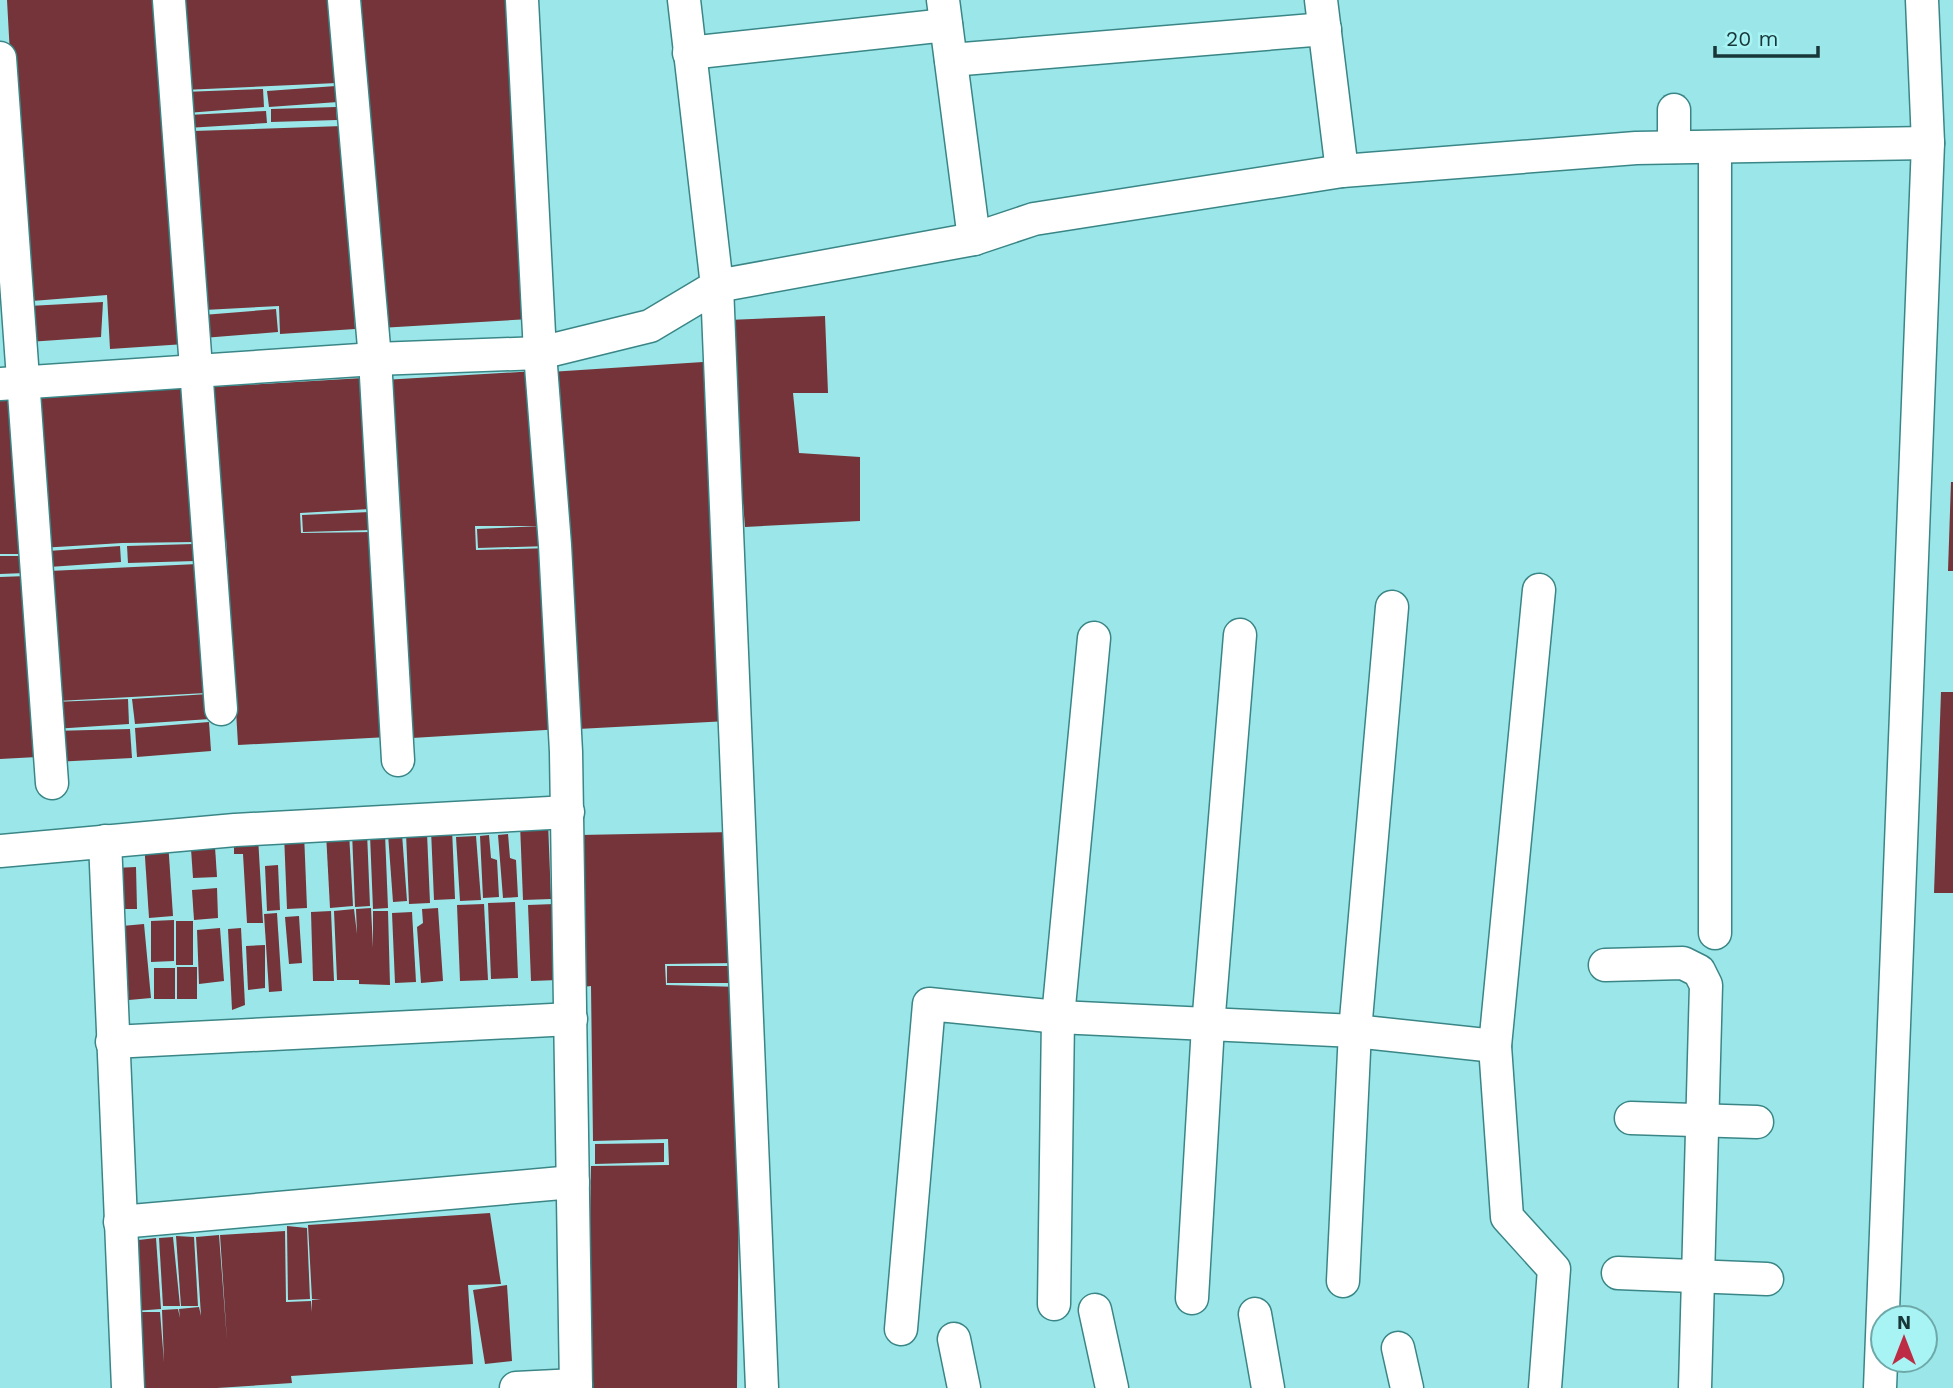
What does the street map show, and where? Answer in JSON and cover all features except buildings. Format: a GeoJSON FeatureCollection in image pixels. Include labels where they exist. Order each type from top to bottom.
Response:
{"type":"FeatureCollection","features":[{"type":"Feature","properties":{"kind":"street"},"geometry":{"type":"LineString","coordinates":[[169,0],[221,709]]}},
{"type":"Feature","properties":{"kind":"street"},"geometry":{"type":"LineString","coordinates":[[344,0],[375,359],[398,760]]}},
{"type":"Feature","properties":{"kind":"street"},"geometry":{"type":"LineString","coordinates":[[516,1388],[576,1386],[568,812],[556,559],[540,353],[522,0]]}},
{"type":"Feature","properties":{"kind":"street"},"geometry":{"type":"LineString","coordinates":[[684,0],[717,286],[762,1388]]}},
{"type":"Feature","properties":{"kind":"street"},"geometry":{"type":"LineString","coordinates":[[1880,1388],[1927,143],[1922,0]]}},
{"type":"Feature","properties":{"kind":"street"},"geometry":{"type":"LineString","coordinates":[[689,53],[945,13],[974,239]]}},
{"type":"Feature","properties":{"kind":"street"},"geometry":{"type":"LineString","coordinates":[[951,60],[1323,15],[1342,171]]}},
{"type":"Feature","properties":{"kind":"street"},"geometry":{"type":"LineString","coordinates":[[0,58],[11,382],[52,783]]}},
{"type":"Feature","properties":{"kind":"street"},"geometry":{"type":"LineString","coordinates":[[1674,110],[1674,147]]}},
{"type":"Feature","properties":{"kind":"street"},"geometry":{"type":"LineString","coordinates":[[11,382],[375,359],[540,353],[650,326],[717,286],[974,239],[1034,219],[1342,171],[1636,148],[1927,143]]}},
{"type":"Feature","properties":{"kind":"street"},"geometry":{"type":"LineString","coordinates":[[1715,147],[1715,933]]}},
{"type":"Feature","properties":{"kind":"street"},"geometry":{"type":"LineString","coordinates":[[1539,590],[1494,1046],[1507,1217],[1554,1269],[1545,1388]]}},
{"type":"Feature","properties":{"kind":"street"},"geometry":{"type":"LineString","coordinates":[[1343,1281],[1354,1031],[1392,607]]}},
{"type":"Feature","properties":{"kind":"street"},"geometry":{"type":"LineString","coordinates":[[1192,1298],[1208,1026],[1240,635]]}},
{"type":"Feature","properties":{"kind":"street"},"geometry":{"type":"LineString","coordinates":[[1054,1304],[1058,1017],[1094,638]]}},
{"type":"Feature","properties":{"kind":"street"},"geometry":{"type":"LineString","coordinates":[[0,851],[235,830],[568,812]]}},
{"type":"Feature","properties":{"kind":"street"},"geometry":{"type":"LineString","coordinates":[[105,841],[128,1388]]}},
{"type":"Feature","properties":{"kind":"street"},"geometry":{"type":"LineString","coordinates":[[1605,965],[1683,963],[1692,966],[1702,975],[1706,985],[1695,1388]]}},
{"type":"Feature","properties":{"kind":"street"},"geometry":{"type":"LineString","coordinates":[[901,1329],[929,1004],[1058,1017],[1354,1031],[1494,1046]]}},
{"type":"Feature","properties":{"kind":"street"},"geometry":{"type":"LineString","coordinates":[[112,1042],[571,1019]]}},
{"type":"Feature","properties":{"kind":"street"},"geometry":{"type":"LineString","coordinates":[[1631,1118],[1757,1122]]}},
{"type":"Feature","properties":{"kind":"street"},"geometry":{"type":"LineString","coordinates":[[120,1222],[573,1182]]}},
{"type":"Feature","properties":{"kind":"street"},"geometry":{"type":"LineString","coordinates":[[1618,1273],[1767,1279]]}},
{"type":"Feature","properties":{"kind":"street"},"geometry":{"type":"LineString","coordinates":[[1095,1310],[1112,1388]]}},
{"type":"Feature","properties":{"kind":"street"},"geometry":{"type":"LineString","coordinates":[[1255,1314],[1268,1388]]}},
{"type":"Feature","properties":{"kind":"street"},"geometry":{"type":"LineString","coordinates":[[954,1339],[964,1388]]}},
{"type":"Feature","properties":{"kind":"street"},"geometry":{"type":"LineString","coordinates":[[1398,1348],[1407,1388]]}}]}
